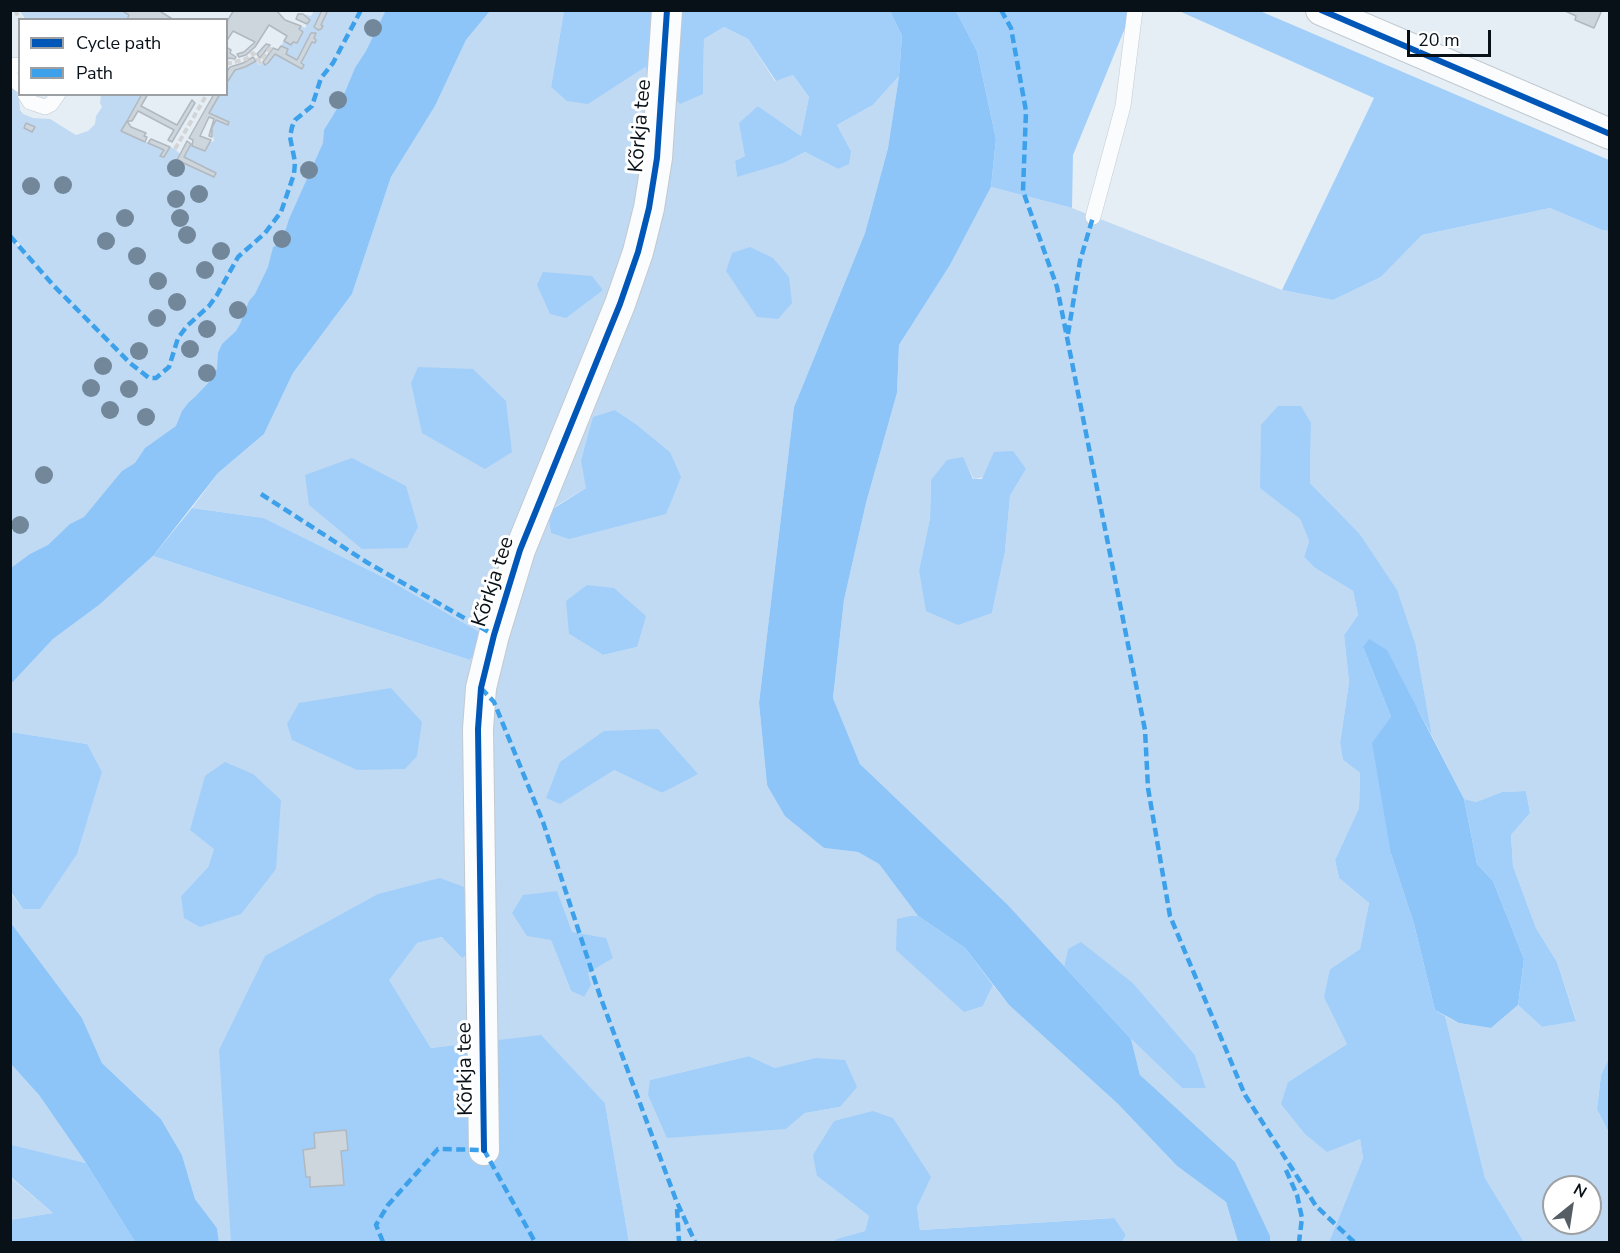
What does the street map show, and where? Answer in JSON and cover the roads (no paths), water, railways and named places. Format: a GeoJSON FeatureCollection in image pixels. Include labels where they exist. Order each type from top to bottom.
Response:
{"type":"FeatureCollection","features":[{"type":"Feature","properties":{"kind":"street","name":"Kõrkja tee"},"geometry":{"type":"LineString","coordinates":[[484,1150],[478,729],[481,688],[494,635],[520,550],[620,304],[638,252],[649,207],[657,158],[667,10]]}},
{"type":"Feature","properties":{"kind":"street"},"geometry":{"type":"LineString","coordinates":[[1321,10],[1610,134]]}},
{"type":"Feature","properties":{"kind":"lane"},"geometry":{"type":"LineString","coordinates":[[1093,217],[1123,106],[1136,10]]}},
{"type":"Feature","properties":{"kind":"lane"},"geometry":{"type":"LineString","coordinates":[[26,96],[30,102],[45,107],[51,104],[57,96]]}}]}
